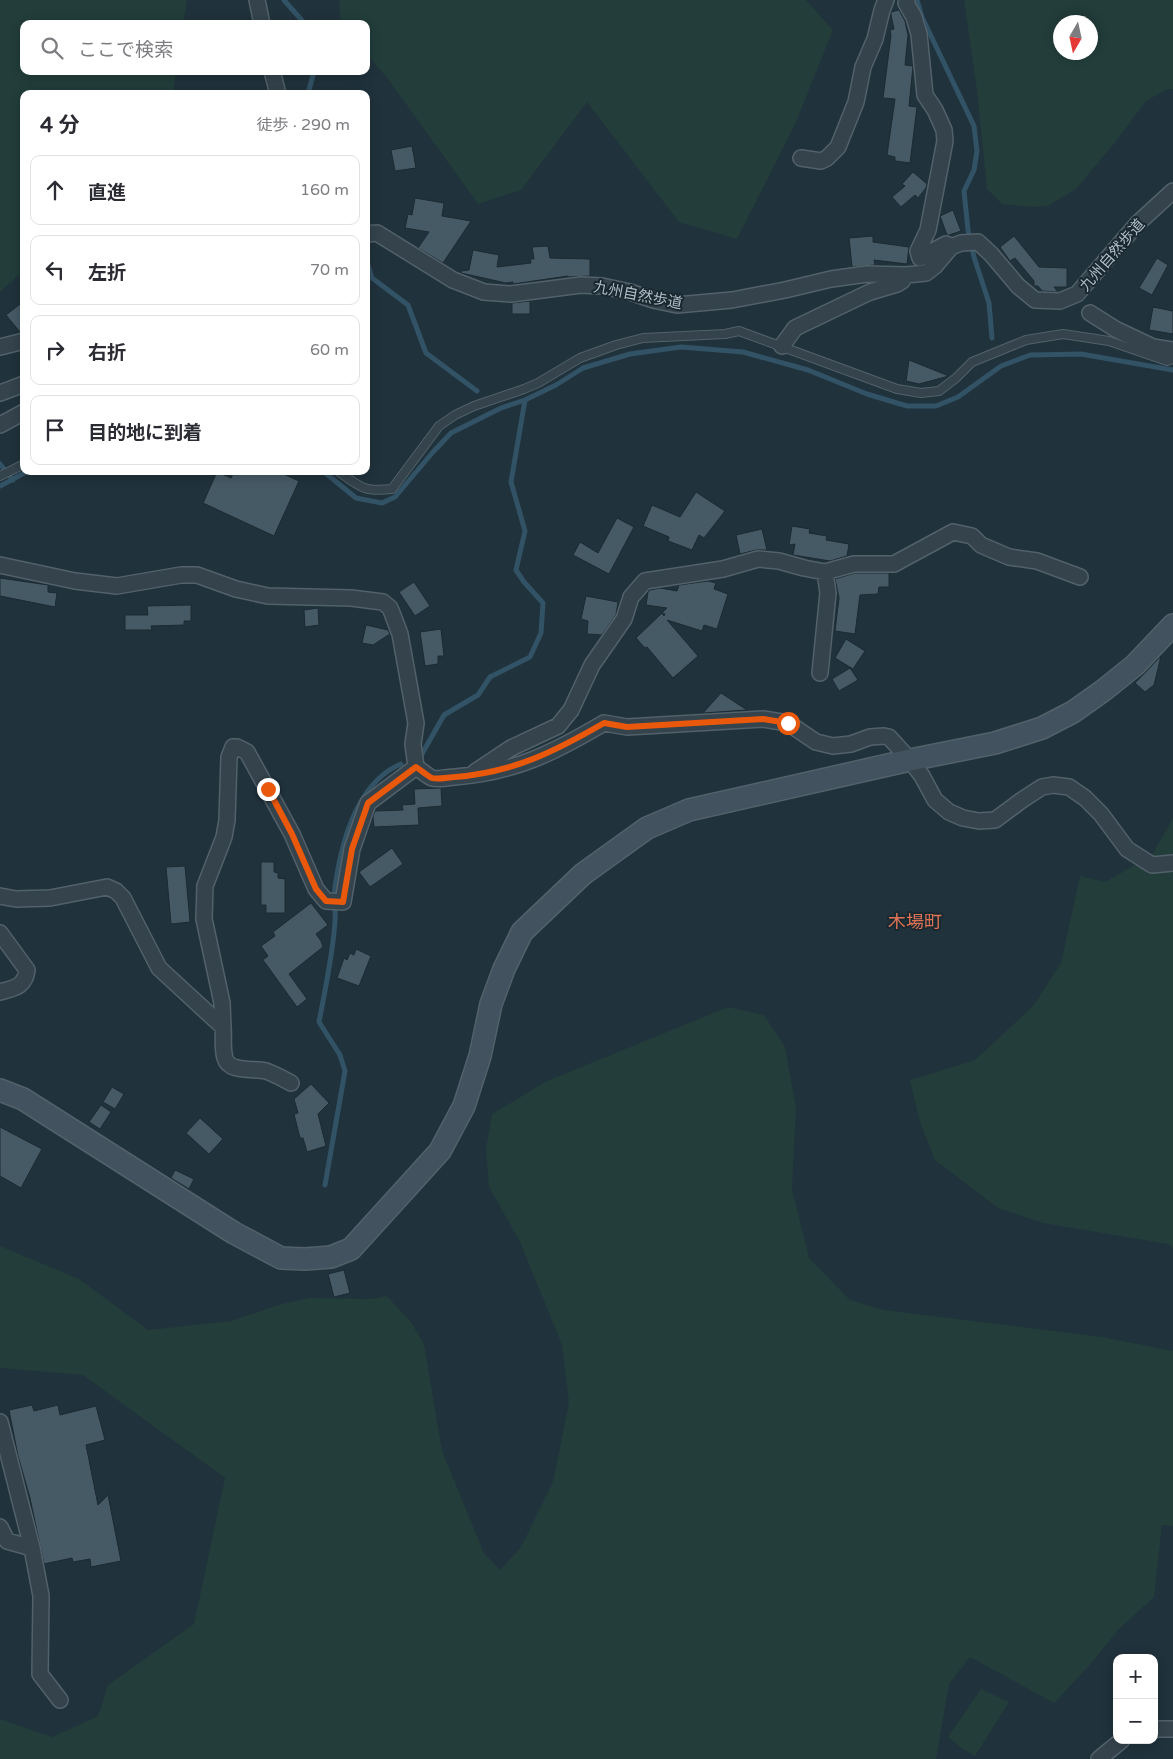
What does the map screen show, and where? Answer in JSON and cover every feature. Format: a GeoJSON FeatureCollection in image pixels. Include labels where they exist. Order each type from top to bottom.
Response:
{"type":"FeatureCollection","features":[{"type":"Feature","properties":{"kind":"street"},"geometry":{"type":"LineString","coordinates":[[257,0],[261,20]]}},
{"type":"Feature","properties":{"kind":"street"},"geometry":{"type":"LineString","coordinates":[[801,158],[821,161],[828,158],[838,147],[856,102],[863,67],[875,39],[886,0]]}},
{"type":"Feature","properties":{"kind":"street"},"geometry":{"type":"LineString","coordinates":[[905,1],[914,17],[919,34],[925,96],[935,110],[944,130],[944,141],[928,230],[918,255],[920,258],[926,256],[946,244],[956,245]]}},
{"type":"Feature","properties":{"kind":"street"},"geometry":{"type":"LineString","coordinates":[[273,75],[277,90]]}},
{"type":"Feature","properties":{"kind":"street","name":"九州自然歩道"},"geometry":{"type":"LineString","coordinates":[[372,233],[453,280],[484,292],[512,294],[581,285],[602,286],[677,305],[732,300],[831,279],[867,274],[906,275],[926,273],[956,245],[978,242],[991,254],[1018,286],[1036,300],[1060,300],[1078,294],[1137,224],[1173,191]]}},
{"type":"Feature","properties":{"kind":"street"},"geometry":{"type":"LineString","coordinates":[[782,346],[795,328],[870,292],[897,284],[906,275]]}},
{"type":"Feature","properties":{"kind":"street"},"geometry":{"type":"LineString","coordinates":[[1090,313],[1117,330],[1153,347],[1173,350]]}},
{"type":"Feature","properties":{"kind":"street"},"geometry":{"type":"LineString","coordinates":[[0,347],[20,342]]}},
{"type":"Feature","properties":{"kind":"street"},"geometry":{"type":"LineString","coordinates":[[0,393],[20,386]]}},
{"type":"Feature","properties":{"kind":"street"},"geometry":{"type":"LineString","coordinates":[[0,425],[20,414]]}},
{"type":"Feature","properties":{"kind":"street"},"geometry":{"type":"LineString","coordinates":[[470,776],[511,748],[558,726],[571,710],[592,665],[624,619],[632,597],[645,581],[723,569],[758,559],[779,561],[825,572],[854,564],[894,564],[953,532],[972,536],[981,545],[1010,557],[1037,561],[1080,577]]}},
{"type":"Feature","properties":{"kind":"street"},"geometry":{"type":"LineString","coordinates":[[0,565],[75,581],[117,586],[181,575],[197,575],[236,589],[268,596],[351,598],[383,602],[390,608],[400,634],[416,723],[413,744],[416,767],[432,778],[470,776],[506,769],[541,757],[604,723],[627,727],[763,719],[788,723],[816,742],[833,746],[851,744],[870,737],[889,737],[922,776],[935,800],[949,812],[963,818],[979,821],[995,820],[1042,787],[1053,785],[1069,787],[1085,798],[1101,814],[1127,848],[1152,864],[1173,863]]}},
{"type":"Feature","properties":{"kind":"street"},"geometry":{"type":"LineString","coordinates":[[820,673],[828,593],[825,572]]}},
{"type":"Feature","properties":{"kind":"street"},"geometry":{"type":"LineString","coordinates":[[0,1090],[23,1099],[234,1233],[280,1258],[331,1257],[351,1250],[440,1152],[464,1106],[480,1056],[491,1004],[504,969],[522,932],[583,874],[647,828],[689,810],[910,760],[995,743],[1042,728],[1073,712],[1104,690],[1135,665],[1173,625]]}},
{"type":"Feature","properties":{"kind":"street"},"geometry":{"type":"LineString","coordinates":[[291,1083],[274,1074],[252,1068],[233,1068],[225,1059],[222,1002],[204,919],[204,905],[205,886],[224,836],[229,800],[228,757],[233,747],[247,752],[292,834],[316,889],[333,902],[343,902],[352,849],[368,803],[416,767]]}},
{"type":"Feature","properties":{"kind":"street"},"geometry":{"type":"LineString","coordinates":[[0,896],[16,899],[50,898],[107,887],[116,891],[122,898],[159,968],[224,1027]]}},
{"type":"Feature","properties":{"kind":"street"},"geometry":{"type":"LineString","coordinates":[[0,933],[27,970],[26,977],[20,986],[0,992]]}},
{"type":"Feature","properties":{"kind":"street"},"geometry":{"type":"LineString","coordinates":[[0,1422],[32,1548],[41,1596],[40,1674],[60,1700]]}},
{"type":"Feature","properties":{"kind":"street"},"geometry":{"type":"LineString","coordinates":[[0,1527],[7,1541],[32,1548]]}},
{"type":"Feature","properties":{"kind":"street"},"geometry":{"type":"LineString","coordinates":[[1158,1729],[1173,1729]]}},
{"type":"Feature","properties":{"kind":"street"},"geometry":{"type":"LineString","coordinates":[[1099,1759],[1117,1744]]}},
{"type":"Feature","properties":{"kind":"lane"},"geometry":{"type":"LineString","coordinates":[[344,475],[364,489],[375,491],[392,489],[439,426],[455,415],[487,401],[524,389],[580,358],[643,338],[725,334],[739,331],[882,384],[921,393],[940,391],[972,362],[1005,347],[1026,340],[1063,334],[1109,341],[1166,361],[1173,360]]}},
{"type":"Feature","properties":{"kind":"lane"},"geometry":{"type":"LineString","coordinates":[[0,476],[20,466]]}},
{"type":"Feature","properties":{"kind":"green space"},"geometry":{"type":"Polygon","coordinates":[[[0,0],[187,0],[184,20],[20,20],[20,75],[175,75],[174,90],[20,90],[20,274],[0,292],[0,0]]]}},
{"type":"Feature","properties":{"kind":"green space"},"geometry":{"type":"Polygon","coordinates":[[[339,0],[806,0],[833,30],[796,122],[737,239],[679,222],[587,102],[521,190],[478,204],[388,79],[370,58],[370,20],[341,20],[339,0]]]}},
{"type":"Feature","properties":{"kind":"green space"},"geometry":{"type":"Polygon","coordinates":[[[964,0],[1173,0],[1173,89],[1168,89],[1146,101],[1113,145],[1076,189],[1048,206],[1031,207],[1002,204],[987,189],[977,91],[964,0]]]}},
{"type":"Feature","properties":{"kind":"green space"},"geometry":{"type":"Polygon","coordinates":[[[1173,818],[1173,1248],[1168,1244],[1043,1223],[998,1208],[935,1160],[920,1122],[910,1080],[975,1060],[1034,1005],[1061,963],[1080,876],[1105,882],[1152,855],[1173,818]]]}},
{"type":"Feature","properties":{"kind":"green space"},"geometry":{"type":"Polygon","coordinates":[[[728,1007],[764,1015],[785,1047],[796,1108],[792,1190],[809,1258],[850,1300],[884,1310],[1102,1337],[1173,1351],[1173,1526],[1162,1525],[1154,1597],[1119,1629],[1088,1667],[1054,1703],[970,1657],[949,1684],[936,1759],[0,1759],[0,1719],[52,1737],[98,1716],[108,1685],[194,1624],[225,1478],[83,1375],[0,1368],[0,1246],[79,1279],[148,1330],[231,1321],[281,1304],[311,1298],[371,1299],[387,1296],[411,1322],[424,1344],[442,1451],[484,1553],[500,1570],[521,1547],[553,1482],[569,1403],[562,1345],[520,1242],[489,1187],[486,1149],[492,1114],[547,1081],[728,1007]]]}},
{"type":"Feature","properties":{"kind":"green space"},"geometry":{"type":"Polygon","coordinates":[[[981,1689],[1009,1702],[975,1756],[961,1748],[948,1737],[981,1689]]]}},
{"type":"Feature","properties":{"kind":"building"},"geometry":{"type":"Polygon","coordinates":[[[899,10],[905,21],[908,35],[905,65],[913,66],[909,106],[917,107],[910,163],[895,161],[895,157],[887,155],[895,99],[883,98],[891,35],[890,30],[894,29],[891,12],[899,10]]]}},
{"type":"Feature","properties":{"kind":"building"},"geometry":{"type":"Polygon","coordinates":[[[412,146],[416,168],[395,171],[391,150],[412,146]]]}},
{"type":"Feature","properties":{"kind":"building"},"geometry":{"type":"Polygon","coordinates":[[[913,172],[927,184],[926,188],[918,198],[915,195],[901,207],[892,197],[905,186],[902,184],[913,172]]]}},
{"type":"Feature","properties":{"kind":"building"},"geometry":{"type":"Polygon","coordinates":[[[415,198],[444,203],[442,216],[471,221],[443,263],[418,248],[429,232],[405,228],[408,214],[412,215],[415,198]]]}},
{"type":"Feature","properties":{"kind":"building"},"geometry":{"type":"Polygon","coordinates":[[[953,210],[961,231],[947,235],[940,216],[953,210]]]}},
{"type":"Feature","properties":{"kind":"building"},"geometry":{"type":"Polygon","coordinates":[[[873,236],[873,242],[909,247],[907,264],[874,260],[875,265],[852,267],[849,238],[873,236]]]}},
{"type":"Feature","properties":{"kind":"building"},"geometry":{"type":"Polygon","coordinates":[[[1014,236],[1039,267],[1067,268],[1067,287],[1054,287],[1058,292],[1042,291],[1038,286],[1034,286],[1034,281],[1015,258],[1010,261],[1000,247],[1014,236]]]}},
{"type":"Feature","properties":{"kind":"building"},"geometry":{"type":"Polygon","coordinates":[[[548,246],[550,258],[590,259],[590,276],[568,276],[513,284],[513,282],[506,283],[461,273],[461,271],[469,270],[473,250],[499,255],[497,267],[531,263],[530,259],[534,259],[532,247],[548,246]]]}},
{"type":"Feature","properties":{"kind":"building"},"geometry":{"type":"Polygon","coordinates":[[[1157,258],[1168,265],[1152,295],[1139,288],[1157,258]]]}},
{"type":"Feature","properties":{"kind":"building"},"geometry":{"type":"Polygon","coordinates":[[[530,301],[530,314],[512,314],[512,303],[530,301]]]}},
{"type":"Feature","properties":{"kind":"building"},"geometry":{"type":"Polygon","coordinates":[[[20,304],[20,332],[6,315],[20,304]]]}},
{"type":"Feature","properties":{"kind":"building"},"geometry":{"type":"Polygon","coordinates":[[[1153,307],[1173,311],[1173,334],[1149,330],[1153,307]]]}},
{"type":"Feature","properties":{"kind":"building"},"geometry":{"type":"Polygon","coordinates":[[[909,360],[949,376],[919,384],[906,381],[909,360]]]}},
{"type":"Feature","properties":{"kind":"building"},"geometry":{"type":"Polygon","coordinates":[[[216,475],[224,475],[231,478],[232,475],[286,475],[299,481],[274,536],[203,503],[216,475]]]}},
{"type":"Feature","properties":{"kind":"building"},"geometry":{"type":"Polygon","coordinates":[[[696,492],[725,511],[704,538],[699,535],[692,550],[668,541],[669,537],[643,526],[652,505],[680,517],[696,492]]]}},
{"type":"Feature","properties":{"kind":"building"},"geometry":{"type":"Polygon","coordinates":[[[617,518],[634,527],[609,574],[573,555],[580,542],[598,553],[617,518]]]}},
{"type":"Feature","properties":{"kind":"building"},"geometry":{"type":"Polygon","coordinates":[[[792,526],[810,529],[809,533],[827,536],[826,540],[849,544],[847,556],[830,561],[793,555],[795,544],[789,545],[792,526]]]}},
{"type":"Feature","properties":{"kind":"building"},"geometry":{"type":"Polygon","coordinates":[[[762,529],[767,550],[756,550],[740,554],[736,535],[762,529]]]}},
{"type":"Feature","properties":{"kind":"building"},"geometry":{"type":"Polygon","coordinates":[[[855,573],[889,573],[889,587],[879,587],[878,594],[860,595],[855,634],[835,631],[839,598],[835,579],[855,573]]]}},
{"type":"Feature","properties":{"kind":"building"},"geometry":{"type":"Polygon","coordinates":[[[0,578],[48,585],[48,592],[57,593],[55,607],[0,596],[0,578]]]}},
{"type":"Feature","properties":{"kind":"building"},"geometry":{"type":"Polygon","coordinates":[[[708,581],[716,583],[714,589],[728,594],[717,629],[704,625],[702,631],[667,620],[698,656],[673,678],[647,647],[645,648],[636,638],[667,608],[646,605],[648,592],[660,588],[677,591],[679,585],[708,581]]]}},
{"type":"Feature","properties":{"kind":"building"},"geometry":{"type":"Polygon","coordinates":[[[414,582],[430,606],[415,616],[399,592],[414,582]]]}},
{"type":"Feature","properties":{"kind":"building"},"geometry":{"type":"Polygon","coordinates":[[[586,596],[618,602],[616,615],[602,635],[587,634],[588,621],[581,619],[586,596]]]}},
{"type":"Feature","properties":{"kind":"building"},"geometry":{"type":"Polygon","coordinates":[[[191,605],[191,621],[184,621],[184,625],[151,626],[152,630],[125,630],[125,615],[148,615],[147,606],[191,605]]]}},
{"type":"Feature","properties":{"kind":"building"},"geometry":{"type":"Polygon","coordinates":[[[318,608],[319,625],[305,627],[304,610],[318,608]]]}},
{"type":"Feature","properties":{"kind":"building"},"geometry":{"type":"Polygon","coordinates":[[[366,625],[388,630],[390,634],[373,645],[362,643],[366,625]]]}},
{"type":"Feature","properties":{"kind":"building"},"geometry":{"type":"Polygon","coordinates":[[[441,629],[444,656],[438,656],[438,664],[425,666],[420,632],[441,629]]]}},
{"type":"Feature","properties":{"kind":"building"},"geometry":{"type":"Polygon","coordinates":[[[846,639],[865,651],[853,669],[835,658],[846,639]]]}},
{"type":"Feature","properties":{"kind":"building"},"geometry":{"type":"Polygon","coordinates":[[[1161,656],[1154,685],[1145,692],[1135,683],[1161,656]]]}},
{"type":"Feature","properties":{"kind":"building"},"geometry":{"type":"Polygon","coordinates":[[[850,668],[858,680],[839,691],[832,679],[850,668]]]}},
{"type":"Feature","properties":{"kind":"building"},"geometry":{"type":"Polygon","coordinates":[[[721,693],[747,710],[703,713],[721,693]]]}},
{"type":"Feature","properties":{"kind":"building"},"geometry":{"type":"Polygon","coordinates":[[[441,788],[442,806],[418,808],[419,825],[374,827],[373,816],[375,811],[403,810],[402,805],[415,804],[414,789],[441,788]]]}},
{"type":"Feature","properties":{"kind":"building"},"geometry":{"type":"Polygon","coordinates":[[[392,848],[403,864],[370,887],[359,872],[392,848]]]}},
{"type":"Feature","properties":{"kind":"building"},"geometry":{"type":"Polygon","coordinates":[[[261,862],[274,862],[274,872],[278,873],[278,878],[285,879],[285,913],[266,913],[266,905],[261,905],[261,862]]]}},
{"type":"Feature","properties":{"kind":"building"},"geometry":{"type":"Polygon","coordinates":[[[185,866],[190,922],[171,924],[166,867],[185,866]]]}},
{"type":"Feature","properties":{"kind":"building"},"geometry":{"type":"Polygon","coordinates":[[[311,903],[328,925],[316,934],[323,947],[289,974],[307,999],[297,1007],[263,960],[268,956],[261,946],[275,936],[273,932],[311,903]]]}},
{"type":"Feature","properties":{"kind":"building"},"geometry":{"type":"Polygon","coordinates":[[[356,949],[371,956],[359,986],[337,978],[344,958],[347,960],[350,953],[354,955],[356,949]]]}},
{"type":"Feature","properties":{"kind":"building"},"geometry":{"type":"Polygon","coordinates":[[[311,1084],[329,1103],[318,1114],[326,1146],[307,1152],[303,1138],[300,1138],[294,1114],[298,1113],[294,1099],[311,1084]]]}},
{"type":"Feature","properties":{"kind":"building"},"geometry":{"type":"Polygon","coordinates":[[[112,1087],[124,1094],[115,1109],[103,1102],[112,1087]]]}},
{"type":"Feature","properties":{"kind":"building"},"geometry":{"type":"Polygon","coordinates":[[[101,1105],[111,1112],[100,1129],[89,1122],[101,1105]]]}},
{"type":"Feature","properties":{"kind":"building"},"geometry":{"type":"Polygon","coordinates":[[[200,1118],[223,1139],[209,1154],[186,1133],[200,1118]]]}},
{"type":"Feature","properties":{"kind":"building"},"geometry":{"type":"Polygon","coordinates":[[[0,1127],[42,1149],[21,1188],[0,1176],[0,1127]]]}},
{"type":"Feature","properties":{"kind":"building"},"geometry":{"type":"Polygon","coordinates":[[[175,1170],[194,1179],[189,1189],[171,1178],[175,1170]]]}},
{"type":"Feature","properties":{"kind":"building"},"geometry":{"type":"Polygon","coordinates":[[[344,1270],[350,1293],[334,1297],[328,1274],[344,1270]]]}},
{"type":"Feature","properties":{"kind":"building"},"geometry":{"type":"Polygon","coordinates":[[[32,1405],[34,1411],[58,1405],[60,1415],[96,1406],[105,1440],[86,1445],[98,1505],[108,1495],[121,1561],[91,1567],[90,1559],[73,1562],[72,1558],[44,1564],[9,1410],[32,1405]]]}},
{"type":"Feature","properties":{"kind":"waterway"},"geometry":{"type":"LineString","coordinates":[[284,0],[302,20]]}},
{"type":"Feature","properties":{"kind":"waterway"},"geometry":{"type":"LineString","coordinates":[[917,0],[922,17],[974,126],[977,151],[974,170],[964,191],[968,230],[974,257],[989,303],[992,338]]}},
{"type":"Feature","properties":{"kind":"waterway"},"geometry":{"type":"LineString","coordinates":[[309,90],[313,75]]}},
{"type":"Feature","properties":{"kind":"waterway"},"geometry":{"type":"LineString","coordinates":[[370,271],[372,278],[408,305],[426,353],[477,391]]}},
{"type":"Feature","properties":{"kind":"waterway"},"geometry":{"type":"LineString","coordinates":[[328,475],[356,498],[382,503],[395,497],[451,433],[501,408],[525,400],[556,385],[583,368],[630,354],[681,347],[743,352],[808,370],[867,394],[907,406],[936,406],[958,397],[1001,366],[1030,355],[1081,354],[1173,370]]}},
{"type":"Feature","properties":{"kind":"waterway"},"geometry":{"type":"LineString","coordinates":[[422,754],[444,715],[478,695],[490,677],[530,657],[541,633],[543,603],[516,570],[525,531],[511,482],[525,400]]}},
{"type":"Feature","properties":{"kind":"waterway"},"geometry":{"type":"LineString","coordinates":[[0,464],[13,480]]}},
{"type":"Feature","properties":{"kind":"waterway"},"geometry":{"type":"LineString","coordinates":[[0,486],[21,475]]}},
{"type":"Feature","properties":{"kind":"waterway"},"geometry":{"type":"LineString","coordinates":[[325,1185],[345,1071],[340,1055],[319,1022],[332,946],[335,917],[334,891],[342,852],[353,816],[373,785],[385,773],[401,764]]}},
{"type":"Feature","properties":{"kind":"district","name":"木場町"},"geometry":{"type":"Point","coordinates":[915,922]}},
{"type":"Feature","properties":{"kind":"route"},"geometry":{"type":"LineString","coordinates":[[268,789],[292,834],[316,889],[326,901],[343,902],[352,849],[368,803],[416,767],[432,778],[470,776],[506,769],[541,757],[604,723],[627,727],[763,719],[788,723]]}}]}
